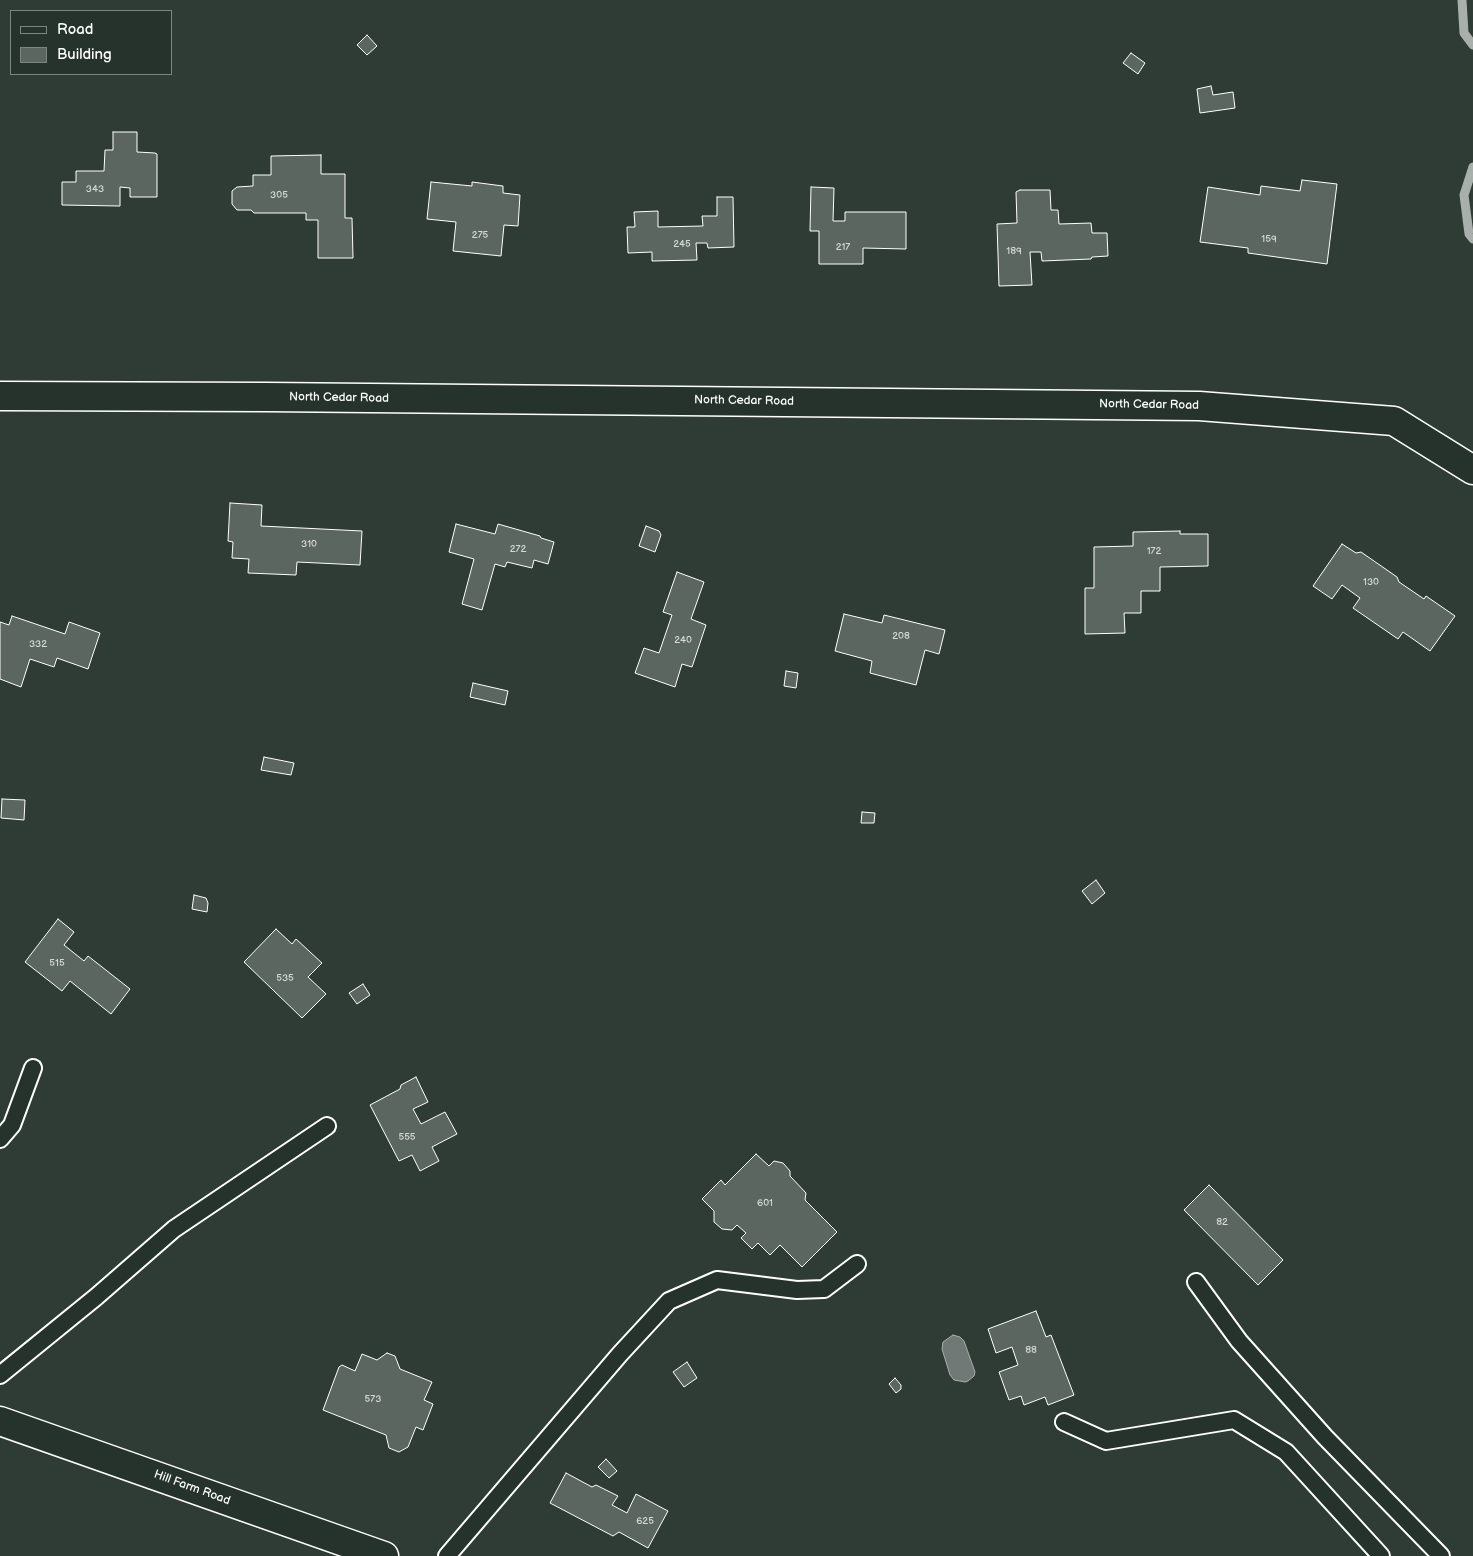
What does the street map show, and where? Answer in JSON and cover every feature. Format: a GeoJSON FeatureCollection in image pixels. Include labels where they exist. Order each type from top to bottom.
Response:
{"type":"FeatureCollection","features":[{"type":"Feature","properties":{"kind":"street","name":"North Cedar Road"},"geometry":{"type":"LineString","coordinates":[[0,396],[1199,406],[1394,420],[1473,470]]}},
{"type":"Feature","properties":{"kind":"street","name":"Hill Farm Road"},"geometry":{"type":"LineString","coordinates":[[0,1421],[384,1556]]}},
{"type":"Feature","properties":{"kind":"lane"},"geometry":{"type":"LineString","coordinates":[[0,1138],[12,1125],[34,1068]]}},
{"type":"Feature","properties":{"kind":"lane"},"geometry":{"type":"LineString","coordinates":[[0,1375],[96,1297],[174,1229],[327,1126]]}},
{"type":"Feature","properties":{"kind":"lane"},"geometry":{"type":"LineString","coordinates":[[447,1556],[620,1354],[669,1302],[717,1280],[797,1290],[824,1289],[857,1264]]}},
{"type":"Feature","properties":{"kind":"lane"},"geometry":{"type":"LineString","coordinates":[[1196,1282],[1239,1341],[1318,1430],[1441,1556]]}},
{"type":"Feature","properties":{"kind":"lane"},"geometry":{"type":"LineString","coordinates":[[1064,1422],[1106,1441],[1234,1420],[1286,1452],[1381,1556]]}},
{"type":"Feature","properties":{"kind":"shaded area"},"geometry":{"type":"Polygon","coordinates":[[[953,1335],[960,1337],[964,1341],[975,1372],[974,1376],[965,1382],[954,1380],[950,1375],[942,1349],[943,1342],[953,1335]]]}},
{"type":"Feature","properties":{"kind":"building"},"geometry":{"type":"Polygon","coordinates":[[[367,35],[377,46],[367,55],[357,45],[367,35]]]}},
{"type":"Feature","properties":{"kind":"building"},"geometry":{"type":"Polygon","coordinates":[[[1131,53],[1145,63],[1138,74],[1123,63],[1131,53]]]}},
{"type":"Feature","properties":{"kind":"building"},"geometry":{"type":"Polygon","coordinates":[[[1211,86],[1213,95],[1233,92],[1235,108],[1200,113],[1197,89],[1211,86]]]}},
{"type":"Feature","properties":{"kind":"building"},"geometry":{"type":"Polygon","coordinates":[[[113,132],[137,132],[137,152],[157,154],[157,197],[130,197],[130,188],[120,187],[120,206],[62,205],[62,182],[76,182],[76,171],[104,171],[105,150],[113,150],[113,132]]]}},
{"type":"Feature","properties":{"kind":"building"},"geometry":{"type":"Polygon","coordinates":[[[321,155],[321,174],[345,174],[345,218],[352,218],[353,258],[318,258],[318,220],[306,220],[306,213],[254,213],[251,210],[237,210],[232,204],[232,191],[237,187],[253,186],[253,175],[271,175],[271,156],[321,155]]]}},
{"type":"Feature","properties":{"kind":"building"},"geometry":{"type":"Polygon","coordinates":[[[1302,180],[1337,184],[1327,264],[1248,253],[1248,248],[1200,242],[1208,187],[1260,195],[1261,186],[1300,191],[1302,180]]]}},
{"type":"Feature","properties":{"kind":"building"},"geometry":{"type":"Polygon","coordinates":[[[431,182],[472,186],[472,182],[503,186],[503,193],[520,195],[518,226],[504,225],[501,256],[453,251],[456,222],[427,219],[431,182]]]}},
{"type":"Feature","properties":{"kind":"building"},"geometry":{"type":"Polygon","coordinates":[[[811,187],[834,188],[833,221],[845,221],[845,212],[906,212],[906,249],[863,248],[863,264],[819,264],[819,231],[810,231],[811,187]]]}},
{"type":"Feature","properties":{"kind":"building"},"geometry":{"type":"Polygon","coordinates":[[[1020,190],[1050,190],[1051,210],[1058,210],[1059,224],[1091,223],[1092,233],[1107,233],[1108,256],[1092,257],[1091,259],[1042,261],[1041,252],[1030,252],[1032,285],[999,286],[997,224],[1017,223],[1016,192],[1020,190]]]}},
{"type":"Feature","properties":{"kind":"building"},"geometry":{"type":"Polygon","coordinates":[[[717,197],[733,197],[734,247],[708,248],[707,243],[696,243],[697,260],[652,261],[652,252],[628,253],[627,227],[635,227],[634,212],[658,211],[658,227],[703,226],[702,216],[717,216],[717,197]]]}},
{"type":"Feature","properties":{"kind":"building"},"geometry":{"type":"Polygon","coordinates":[[[230,503],[262,505],[261,526],[362,531],[360,565],[297,562],[296,575],[248,573],[249,559],[232,558],[233,542],[228,541],[230,503]]]}},
{"type":"Feature","properties":{"kind":"building"},"geometry":{"type":"Polygon","coordinates":[[[456,524],[495,534],[498,524],[554,542],[548,564],[534,560],[532,568],[507,562],[505,567],[495,564],[482,610],[462,604],[474,559],[449,552],[456,524]]]}},
{"type":"Feature","properties":{"kind":"building"},"geometry":{"type":"Polygon","coordinates":[[[646,526],[659,531],[661,535],[655,552],[639,546],[646,526]]]}},
{"type":"Feature","properties":{"kind":"building"},"geometry":{"type":"Polygon","coordinates":[[[1180,531],[1180,534],[1208,534],[1208,566],[1160,567],[1160,591],[1141,591],[1141,613],[1124,613],[1125,633],[1085,634],[1085,588],[1094,588],[1094,547],[1133,546],[1133,532],[1180,531]]]}},
{"type":"Feature","properties":{"kind":"building"},"geometry":{"type":"Polygon","coordinates":[[[1342,544],[1356,553],[1361,552],[1397,577],[1399,582],[1424,599],[1426,596],[1455,616],[1430,651],[1403,632],[1398,639],[1353,608],[1360,598],[1342,585],[1332,599],[1313,586],[1342,544]]]}},
{"type":"Feature","properties":{"kind":"building"},"geometry":{"type":"Polygon","coordinates":[[[677,572],[704,582],[691,619],[706,625],[692,667],[682,664],[675,687],[635,673],[644,648],[659,653],[672,615],[663,612],[677,572]]]}},
{"type":"Feature","properties":{"kind":"building"},"geometry":{"type":"Polygon","coordinates":[[[844,614],[882,623],[884,615],[945,630],[939,654],[925,650],[916,685],[870,673],[872,661],[835,651],[844,614]]]}},
{"type":"Feature","properties":{"kind":"building"},"geometry":{"type":"Polygon","coordinates":[[[12,616],[65,634],[69,622],[100,633],[88,669],[57,658],[54,667],[30,659],[21,687],[0,679],[0,622],[9,625],[12,616]]]}},
{"type":"Feature","properties":{"kind":"building"},"geometry":{"type":"Polygon","coordinates":[[[786,671],[798,673],[796,688],[784,686],[786,671]]]}},
{"type":"Feature","properties":{"kind":"building"},"geometry":{"type":"Polygon","coordinates":[[[473,683],[508,691],[505,705],[470,697],[473,683]]]}},
{"type":"Feature","properties":{"kind":"building"},"geometry":{"type":"Polygon","coordinates":[[[264,757],[294,763],[291,775],[261,770],[264,757]]]}},
{"type":"Feature","properties":{"kind":"building"},"geometry":{"type":"Polygon","coordinates":[[[2,799],[25,800],[24,820],[1,818],[2,799]]]}},
{"type":"Feature","properties":{"kind":"building"},"geometry":{"type":"Polygon","coordinates":[[[862,812],[875,813],[874,823],[861,823],[862,812]]]}},
{"type":"Feature","properties":{"kind":"building"},"geometry":{"type":"Polygon","coordinates":[[[1096,880],[1105,893],[1092,904],[1082,891],[1096,880]]]}},
{"type":"Feature","properties":{"kind":"building"},"geometry":{"type":"Polygon","coordinates":[[[194,895],[206,898],[208,903],[207,912],[192,909],[194,895]]]}},
{"type":"Feature","properties":{"kind":"building"},"geometry":{"type":"Polygon","coordinates":[[[58,919],[74,932],[64,945],[84,961],[88,956],[130,989],[111,1014],[70,981],[62,991],[25,962],[58,919]]]}},
{"type":"Feature","properties":{"kind":"building"},"geometry":{"type":"Polygon","coordinates":[[[276,929],[292,944],[296,939],[322,963],[308,977],[326,994],[302,1018],[244,962],[276,929]]]}},
{"type":"Feature","properties":{"kind":"building"},"geometry":{"type":"Polygon","coordinates":[[[363,984],[370,995],[357,1004],[349,993],[363,984]]]}},
{"type":"Feature","properties":{"kind":"building"},"geometry":{"type":"Polygon","coordinates":[[[416,1077],[428,1102],[413,1109],[421,1124],[445,1112],[457,1134],[432,1147],[439,1161],[420,1171],[412,1155],[399,1161],[370,1105],[400,1089],[401,1085],[416,1077]]]}},
{"type":"Feature","properties":{"kind":"building"},"geometry":{"type":"Polygon","coordinates":[[[756,1154],[769,1166],[774,1161],[783,1163],[790,1171],[790,1176],[806,1193],[805,1200],[837,1232],[802,1267],[780,1245],[770,1255],[758,1243],[752,1249],[741,1238],[746,1233],[737,1225],[732,1230],[722,1229],[714,1222],[714,1211],[702,1199],[721,1180],[725,1185],[756,1154]]]}},
{"type":"Feature","properties":{"kind":"building"},"geometry":{"type":"Polygon","coordinates":[[[1209,1185],[1283,1260],[1258,1285],[1184,1210],[1209,1185]]]}},
{"type":"Feature","properties":{"kind":"building"},"geometry":{"type":"Polygon","coordinates":[[[1036,1311],[1046,1337],[1051,1335],[1074,1395],[1048,1405],[1045,1397],[1024,1405],[1021,1396],[1009,1400],[999,1372],[1018,1365],[1012,1347],[996,1353],[988,1329],[1036,1311]]]}},
{"type":"Feature","properties":{"kind":"building"},"geometry":{"type":"Polygon","coordinates":[[[387,1353],[395,1356],[400,1369],[432,1382],[424,1400],[433,1404],[423,1430],[416,1427],[408,1447],[399,1452],[389,1448],[386,1435],[323,1410],[339,1367],[342,1365],[355,1371],[362,1354],[377,1360],[387,1353]]]}},
{"type":"Feature","properties":{"kind":"building"},"geometry":{"type":"Polygon","coordinates":[[[687,1362],[697,1378],[684,1387],[673,1372],[687,1362]]]}},
{"type":"Feature","properties":{"kind":"building"},"geometry":{"type":"Polygon","coordinates":[[[895,1378],[901,1385],[901,1389],[896,1393],[889,1384],[895,1378]]]}},
{"type":"Feature","properties":{"kind":"building"},"geometry":{"type":"Polygon","coordinates":[[[606,1459],[617,1471],[609,1478],[598,1467],[606,1459]]]}},
{"type":"Feature","properties":{"kind":"building"},"geometry":{"type":"Polygon","coordinates":[[[566,1473],[592,1487],[596,1485],[618,1496],[612,1505],[627,1513],[636,1494],[668,1511],[648,1548],[619,1532],[613,1536],[550,1503],[566,1473]]]}},
{"type":"Feature","properties":{"kind":"waterway"},"geometry":{"type":"LineString","coordinates":[[1462,0],[1464,33],[1473,45]]}},
{"type":"Feature","properties":{"kind":"waterway"},"geometry":{"type":"LineString","coordinates":[[1473,167],[1464,195],[1469,234],[1473,239]]}}]}
